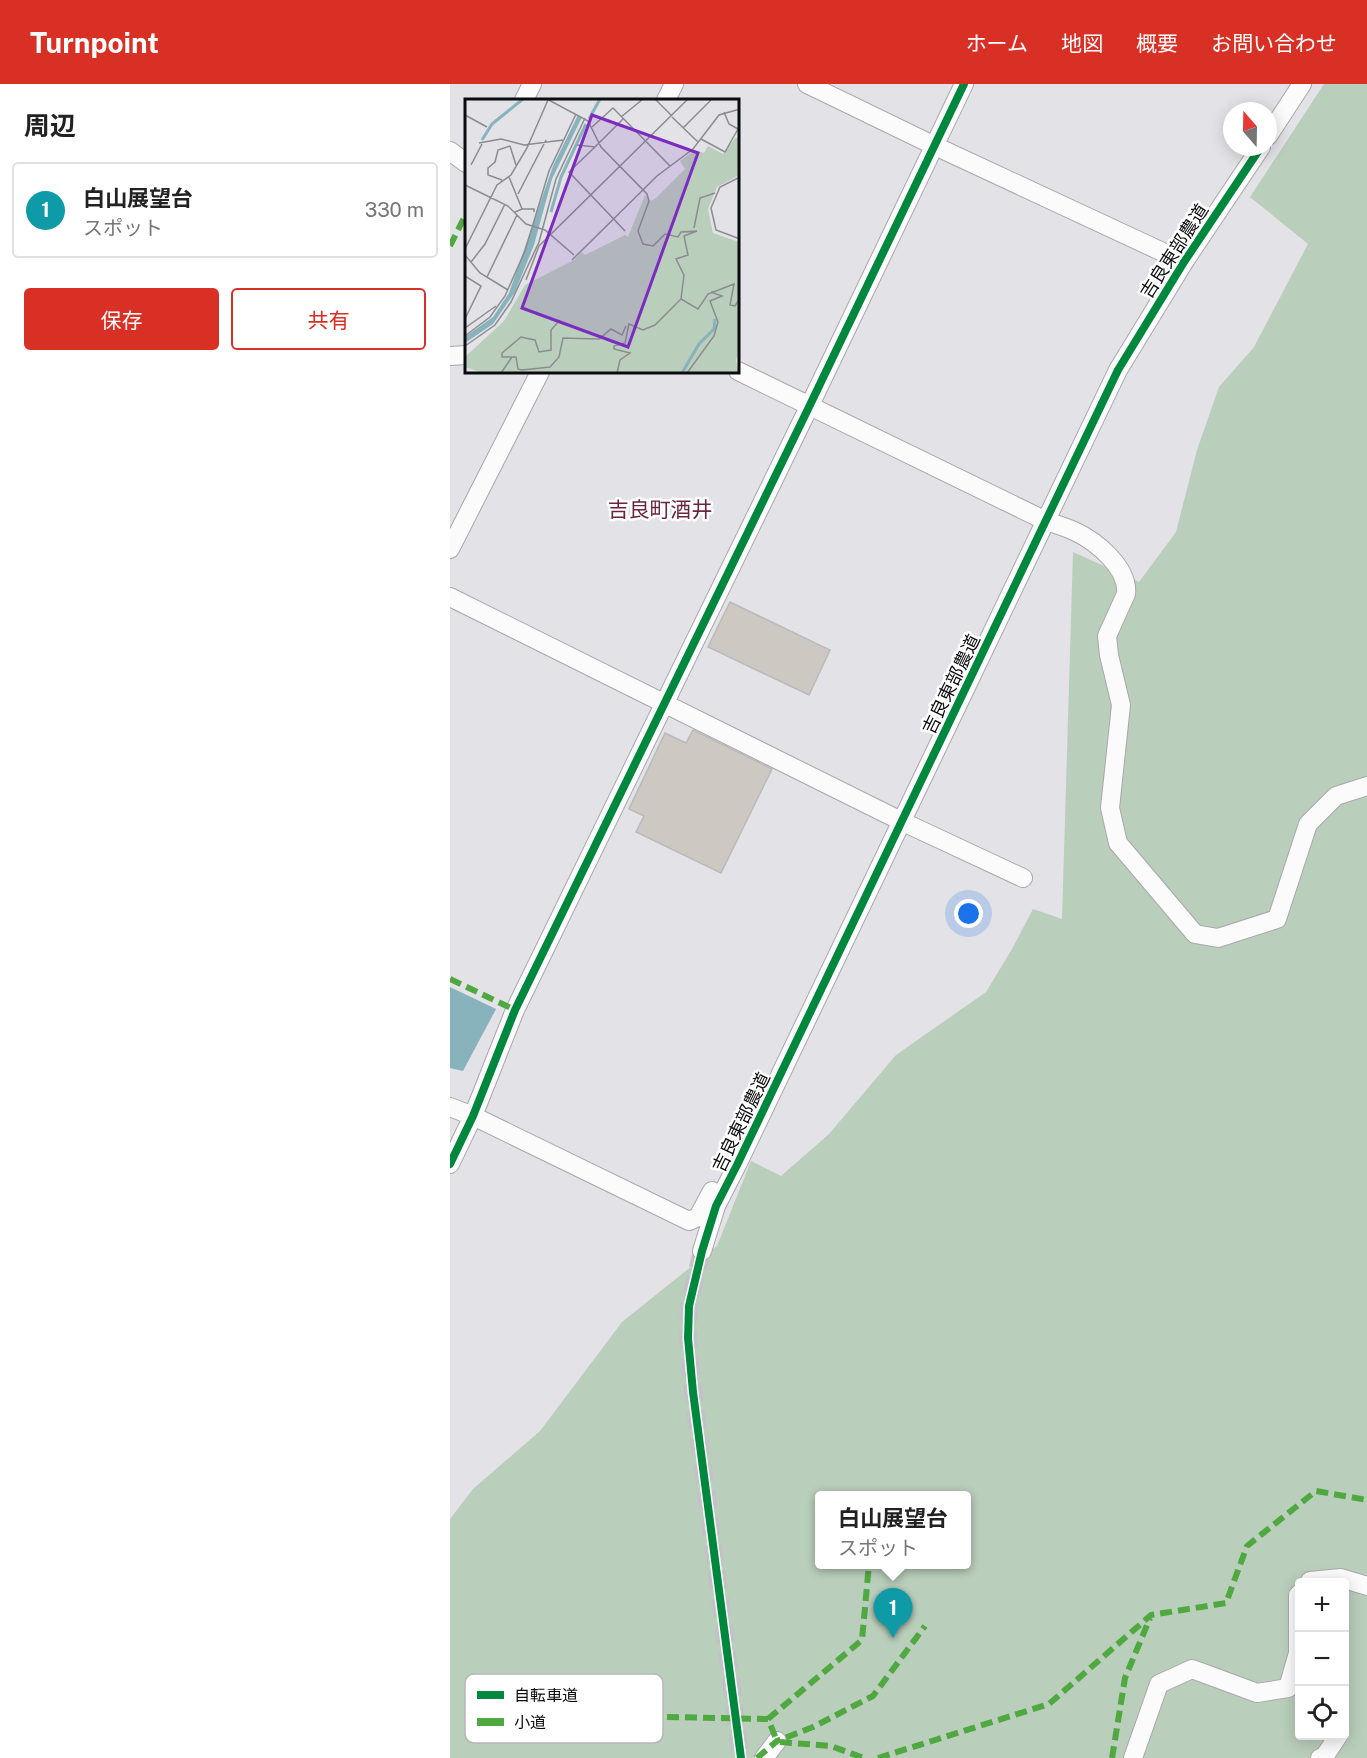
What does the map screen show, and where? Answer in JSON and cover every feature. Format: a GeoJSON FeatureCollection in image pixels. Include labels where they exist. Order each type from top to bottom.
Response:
{"type":"FeatureCollection","features":[{"type":"Feature","properties":{"kind":"street"},"geometry":{"type":"LineString","coordinates":[[524,99],[532,84]]}},
{"type":"Feature","properties":{"kind":"street"},"geometry":{"type":"LineString","coordinates":[[666,99],[674,84]]}},
{"type":"Feature","properties":{"kind":"street"},"geometry":{"type":"LineString","coordinates":[[807,84],[934,146],[1184,262]]}},
{"type":"Feature","properties":{"kind":"street"},"geometry":{"type":"LineString","coordinates":[[450,1164],[515,1010],[964,84]]}},
{"type":"Feature","properties":{"kind":"street"},"geometry":{"type":"LineString","coordinates":[[1277,122],[1302,84]]}},
{"type":"Feature","properties":{"kind":"street"},"geometry":{"type":"LineString","coordinates":[[450,151],[465,162]]}},
{"type":"Feature","properties":{"kind":"street","name":"吉良東部農道"},"geometry":{"type":"LineString","coordinates":[[702,1251],[716,1206],[1118,370],[1184,262],[1255,156]]}},
{"type":"Feature","properties":{"kind":"street"},"geometry":{"type":"LineString","coordinates":[[450,356],[465,354]]}},
{"type":"Feature","properties":{"kind":"street"},"geometry":{"type":"LineString","coordinates":[[740,372],[1046,521],[1075,531],[1111,557],[1121,572],[1127,588],[1107,636],[1109,655],[1121,705],[1110,808],[1118,843],[1195,934],[1218,938],[1277,919],[1308,824],[1336,796],[1367,786]]}},
{"type":"Feature","properties":{"kind":"street"},"geometry":{"type":"LineString","coordinates":[[450,549],[539,374]]}},
{"type":"Feature","properties":{"kind":"street"},"geometry":{"type":"LineString","coordinates":[[450,597],[901,821],[1023,878]]}},
{"type":"Feature","properties":{"kind":"street"},"geometry":{"type":"LineString","coordinates":[[450,1107],[689,1221],[698,1218],[724,1171],[737,1165]]}},
{"type":"Feature","properties":{"kind":"street"},"geometry":{"type":"LineString","coordinates":[[1349,1580],[1367,1586]]}},
{"type":"Feature","properties":{"kind":"street"},"geometry":{"type":"LineString","coordinates":[[1134,1758],[1159,1684],[1192,1669],[1257,1693],[1288,1688],[1298,1653],[1301,1632]]}},
{"type":"Feature","properties":{"kind":"street"},"geometry":{"type":"LineString","coordinates":[[1320,1758],[1324,1757],[1335,1740]]}},
{"type":"Feature","properties":{"kind":"street"},"geometry":{"type":"LineString","coordinates":[[764,1758],[777,1741]]}},
{"type":"Feature","properties":{"kind":"green space"},"geometry":{"type":"Polygon","coordinates":[[[1324,84],[1367,84],[1367,1758],[450,1758],[450,1519],[473,1489],[540,1431],[622,1322],[717,1246],[751,1161],[781,1176],[829,1134],[896,1055],[986,992],[1033,909],[1062,919],[1073,552],[1139,582],[1176,532],[1197,450],[1219,387],[1254,347],[1308,244],[1250,197],[1324,84]]]}},
{"type":"Feature","properties":{"kind":"water"},"geometry":{"type":"Polygon","coordinates":[[[450,987],[496,1009],[463,1071],[450,1068],[450,987]]]}},
{"type":"Feature","properties":{"kind":"building"},"geometry":{"type":"Polygon","coordinates":[[[730,602],[830,650],[809,695],[708,647],[730,602]]]}},
{"type":"Feature","properties":{"kind":"building"},"geometry":{"type":"Polygon","coordinates":[[[693,730],[772,769],[721,873],[636,832],[644,816],[629,809],[665,733],[686,743],[693,730]]]}},
{"type":"Feature","properties":{"kind":"tunnel"},"geometry":{"type":"LineString","coordinates":[[702,1251],[689,1306],[688,1338],[693,1392],[741,1758]]}},
{"type":"Feature","properties":{"kind":"marked path"},"geometry":{"type":"LineString","coordinates":[[450,246],[465,216]]}},
{"type":"Feature","properties":{"kind":"marked path"},"geometry":{"type":"LineString","coordinates":[[450,979],[515,1010]]}},
{"type":"Feature","properties":{"kind":"marked path"},"geometry":{"type":"LineString","coordinates":[[878,1758],[1049,1704],[1151,1615],[1226,1603],[1247,1546],[1316,1491],[1367,1500]]}},
{"type":"Feature","properties":{"kind":"marked path"},"geometry":{"type":"LineString","coordinates":[[768,1719],[862,1640],[869,1569]]}},
{"type":"Feature","properties":{"kind":"marked path"},"geometry":{"type":"LineString","coordinates":[[1112,1758],[1125,1678],[1150,1618]]}},
{"type":"Feature","properties":{"kind":"marked path"},"geometry":{"type":"LineString","coordinates":[[757,1758],[777,1741],[813,1727],[873,1696],[925,1626]]}},
{"type":"Feature","properties":{"kind":"marked path"},"geometry":{"type":"LineString","coordinates":[[667,1717],[768,1719],[777,1741]]}},
{"type":"Feature","properties":{"kind":"marked path"},"geometry":{"type":"LineString","coordinates":[[780,1742],[831,1746],[864,1758]]}},
{"type":"Feature","properties":{"kind":"cycle path"},"geometry":{"type":"LineString","coordinates":[[450,1164],[473,1116],[515,1010],[964,84]]}},
{"type":"Feature","properties":{"kind":"cycle path"},"geometry":{"type":"LineString","coordinates":[[741,1758],[693,1392],[688,1338],[689,1306],[716,1206],[1118,370],[1184,262],[1255,156]]}},
{"type":"Feature","properties":{"kind":"place","name":"白山展望台"},"geometry":{"type":"Point","coordinates":[893,1638]}},
{"type":"Feature","properties":{"kind":"district","name":"吉良町酒井"},"geometry":{"type":"Point","coordinates":[660,509]}}]}
